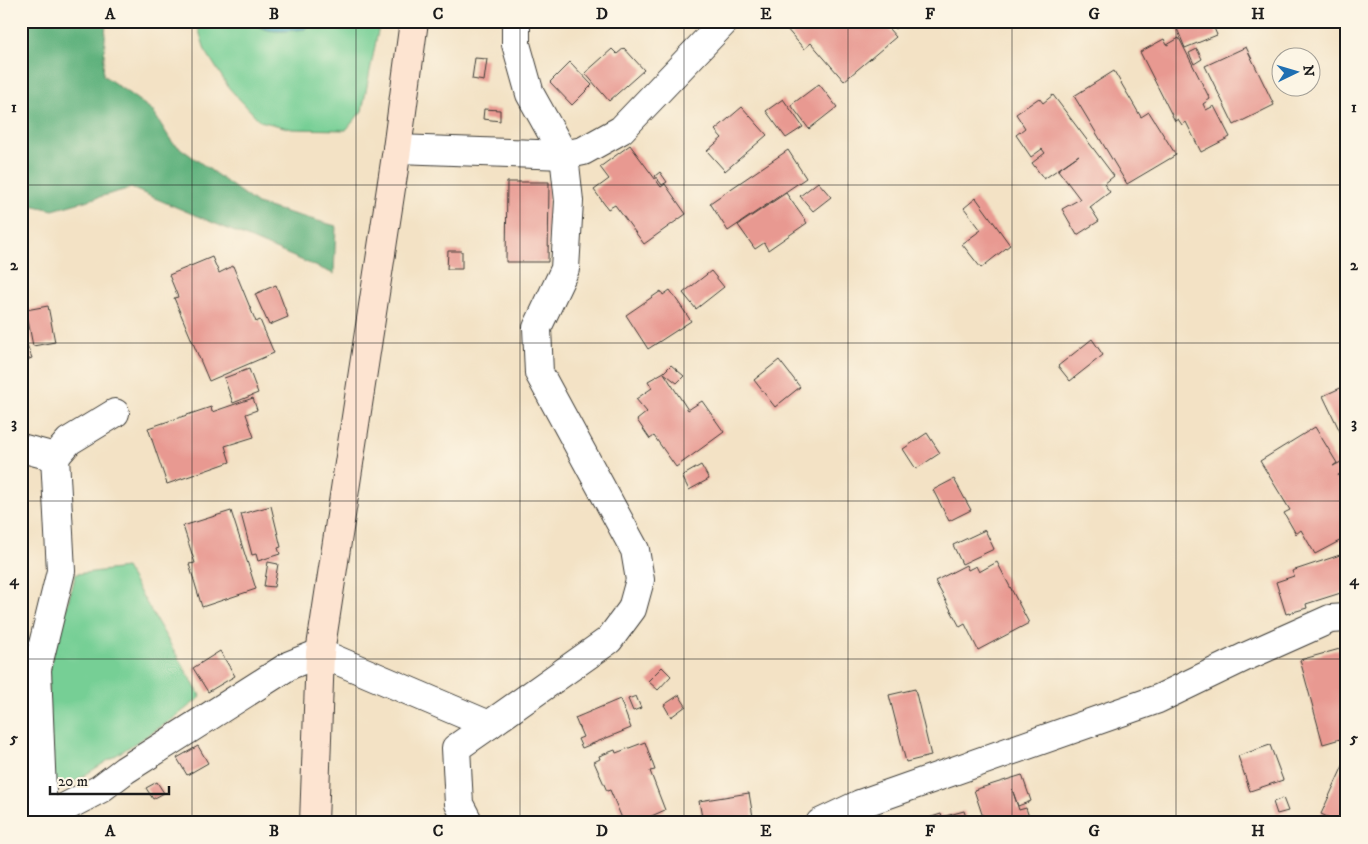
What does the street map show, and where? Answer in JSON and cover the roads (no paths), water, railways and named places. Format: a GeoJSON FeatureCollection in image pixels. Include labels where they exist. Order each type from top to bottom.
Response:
{"type":"FeatureCollection","features":[{"type":"Feature","properties":{"kind":"street"},"geometry":{"type":"LineString","coordinates":[[314,823],[320,653],[397,149],[414,21]]}},
{"type":"Feature","properties":{"kind":"street"},"geometry":{"type":"LineString","coordinates":[[469,823],[460,804],[456,748],[609,640],[632,609],[640,580],[635,550],[539,373],[537,328],[565,269],[569,202],[564,156],[530,94],[516,44],[516,21]]}},
{"type":"Feature","properties":{"kind":"street"},"geometry":{"type":"LineString","coordinates":[[397,149],[564,156],[584,150],[620,130],[725,21]]}},
{"type":"Feature","properties":{"kind":"street"},"geometry":{"type":"LineString","coordinates":[[115,413],[69,442],[55,457],[61,571],[37,669],[39,820],[100,789],[125,770],[290,665],[320,653],[489,725]]}},
{"type":"Feature","properties":{"kind":"street"},"geometry":{"type":"LineString","coordinates":[[21,448],[55,457]]}},
{"type":"Feature","properties":{"kind":"street"},"geometry":{"type":"LineString","coordinates":[[820,823],[860,804],[1158,699],[1330,619],[1347,618]]}},
{"type":"Feature","properties":{"kind":"water"},"geometry":{"type":"Polygon","coordinates":[[[251,21],[313,21],[305,29],[277,31],[263,28],[251,21]]]}}]}
